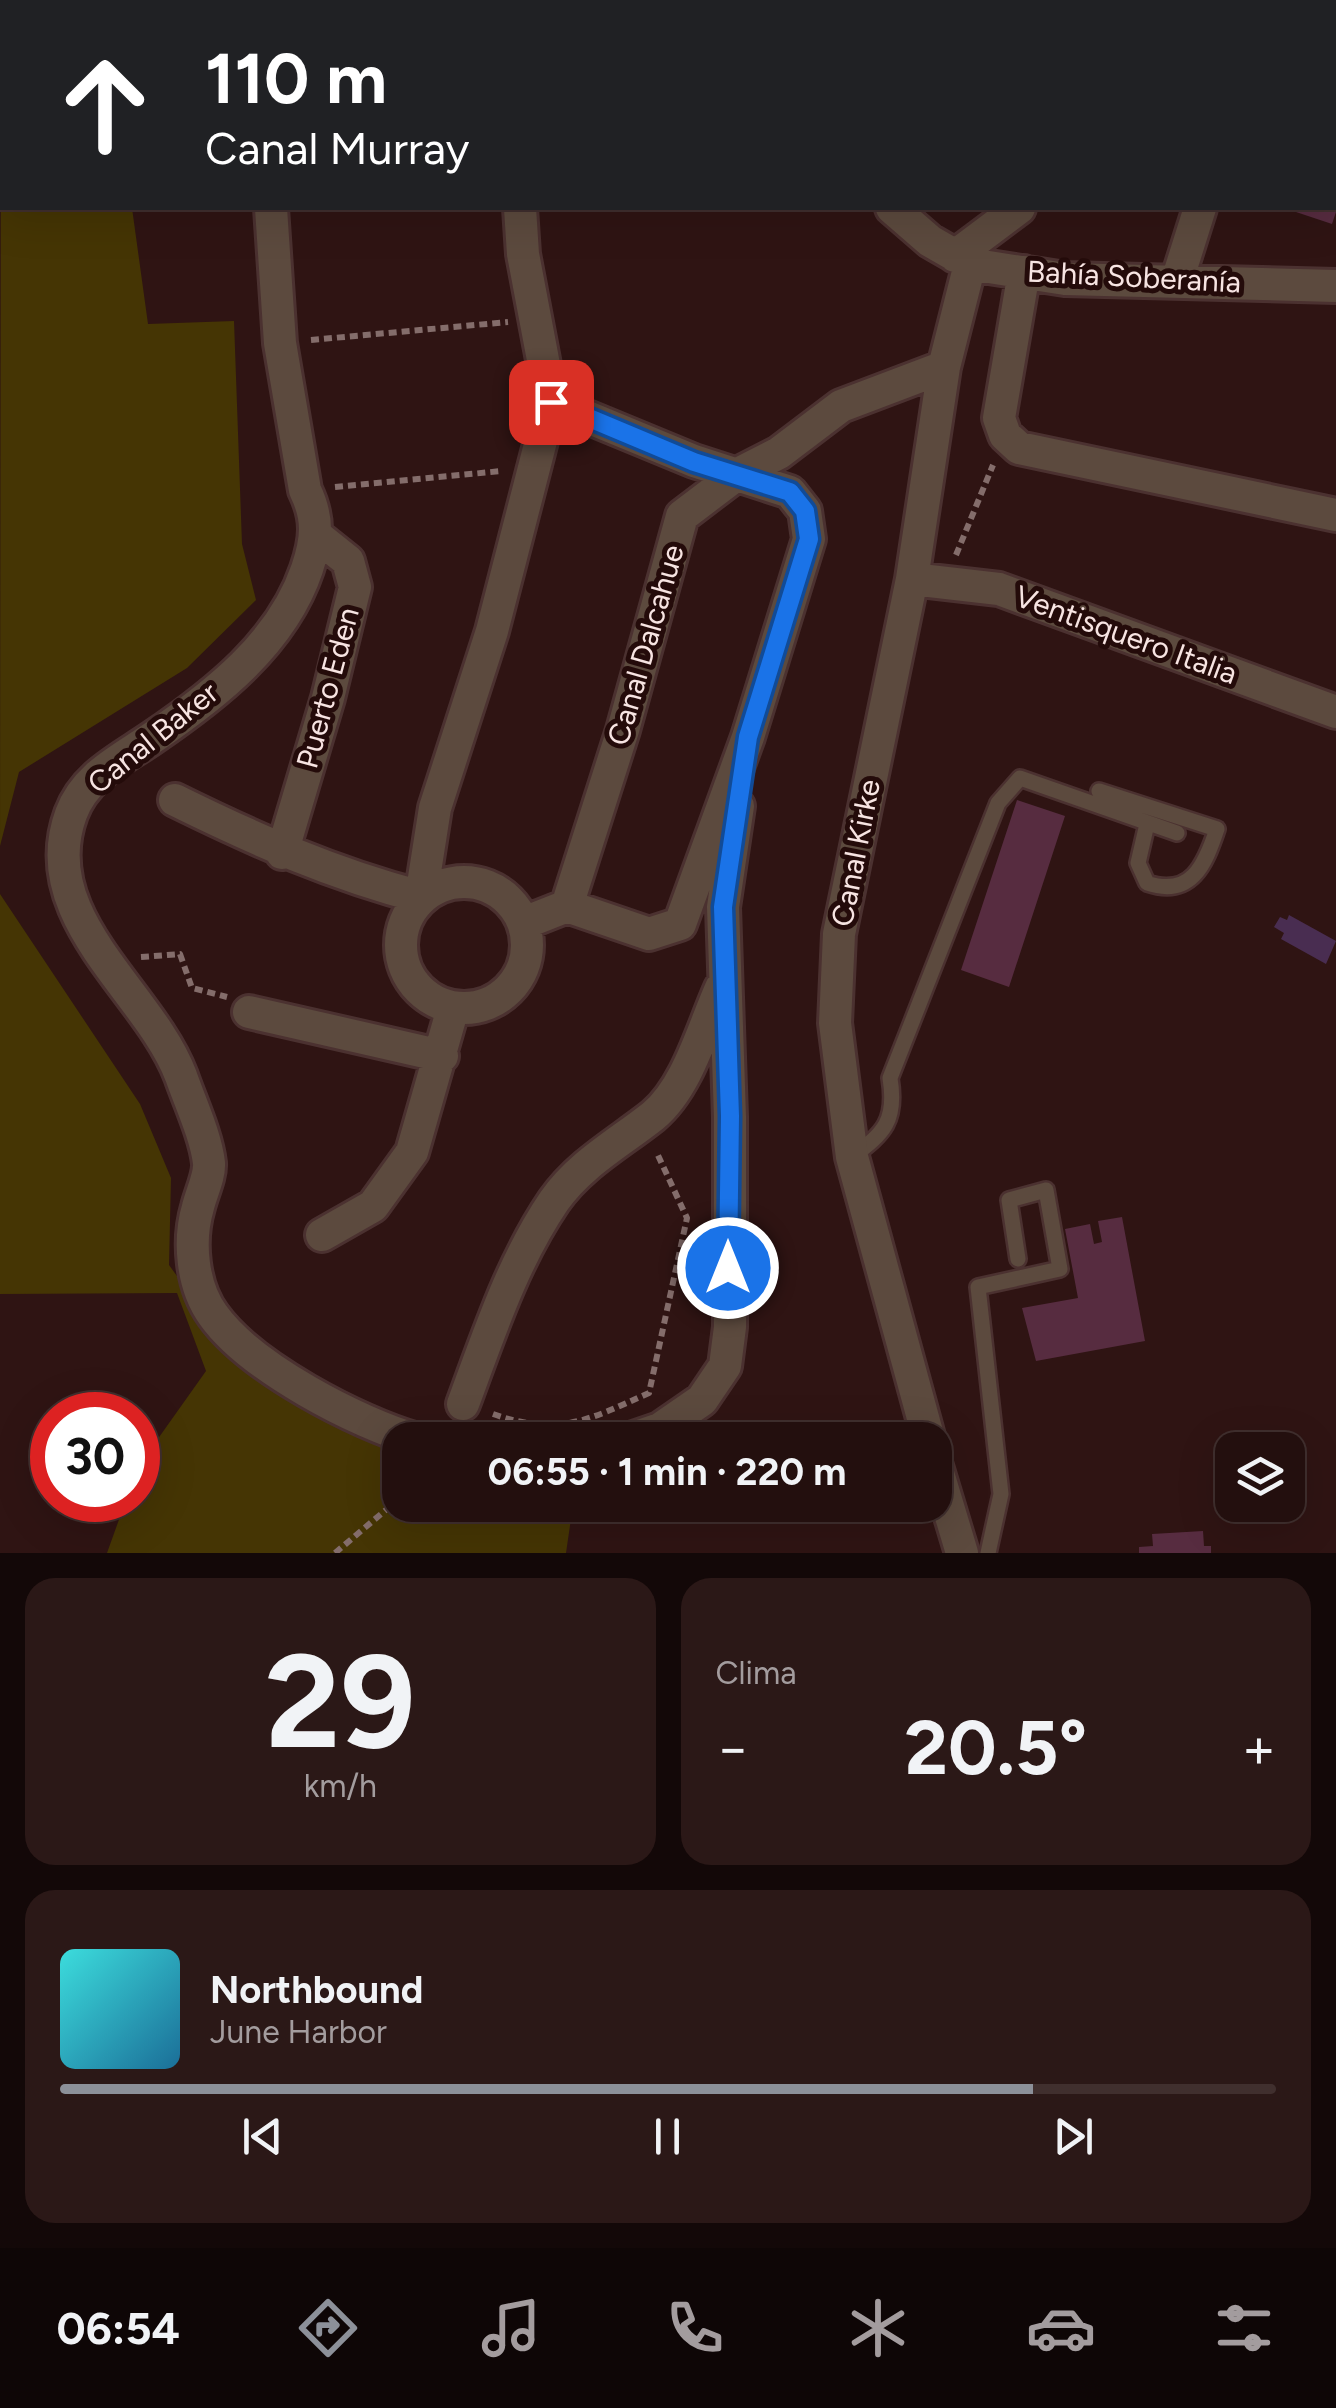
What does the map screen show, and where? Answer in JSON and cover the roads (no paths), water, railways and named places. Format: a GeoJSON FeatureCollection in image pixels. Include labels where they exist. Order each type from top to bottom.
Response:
{"type":"FeatureCollection","features":[{"type":"Feature","properties":{"kind":"street"},"geometry":{"type":"LineString","coordinates":[[271,210],[280,343],[305,490],[314,507],[318,536]]}},
{"type":"Feature","properties":{"kind":"street"},"geometry":{"type":"LineString","coordinates":[[174,800],[282,853],[353,879],[421,897],[460,881],[492,888],[506,897],[524,923],[523,968],[508,991],[475,1008],[452,1008],[417,990],[402,962],[400,940],[408,914],[421,897],[436,808],[492,631],[551,402],[534,319],[520,210]]}},
{"type":"Feature","properties":{"kind":"street","name":"Bahía Soberanía"},"geometry":{"type":"LineString","coordinates":[[895,210],[963,260],[1024,272],[1064,278],[1336,286]]}},
{"type":"Feature","properties":{"kind":"street"},"geometry":{"type":"LineString","coordinates":[[963,260],[1017,210]]}},
{"type":"Feature","properties":{"kind":"street"},"geometry":{"type":"LineString","coordinates":[[1176,281],[1199,210]]}},
{"type":"Feature","properties":{"kind":"street","name":"Canal Kirke"},"geometry":{"type":"LineString","coordinates":[[924,1422],[852,1158],[834,1023],[839,934],[912,579],[963,260]]}},
{"type":"Feature","properties":{"kind":"street"},"geometry":{"type":"LineString","coordinates":[[1024,272],[999,418],[1005,435],[1019,448],[1336,515]]}},
{"type":"Feature","properties":{"kind":"street","name":"Canal Dalcahue"},"geometry":{"type":"LineString","coordinates":[[567,906],[624,730],[682,516],[736,474],[778,453],[841,406],[944,366]]}},
{"type":"Feature","properties":{"kind":"street"},"geometry":{"type":"LineString","coordinates":[[524,923],[567,906],[649,934],[680,924],[748,737],[809,539],[805,511],[790,492],[551,402]]}},
{"type":"Feature","properties":{"kind":"street","name":"Puerto Eden"},"geometry":{"type":"LineString","coordinates":[[282,853],[328,698],[355,587],[348,562],[318,536]]}},
{"type":"Feature","properties":{"kind":"street","name":"Canal Baker"},"geometry":{"type":"LineString","coordinates":[[318,536],[300,590],[280,628],[191,710],[90,781],[72,812],[63,844],[69,893],[116,976],[179,1071],[210,1165],[196,1214],[194,1278],[212,1314],[238,1345],[382,1430]]}},
{"type":"Feature","properties":{"kind":"street","name":"Ventisquero Italia"},"geometry":{"type":"LineString","coordinates":[[912,579],[999,588],[1336,712]]}},
{"type":"Feature","properties":{"kind":"street"},"geometry":{"type":"LineString","coordinates":[[670,1422],[702,1400],[725,1366],[730,1327],[730,1116],[723,907],[748,737]]}},
{"type":"Feature","properties":{"kind":"street"},"geometry":{"type":"LineString","coordinates":[[463,1404],[512,1272],[556,1198],[598,1154],[676,1089],[725,980]]}},
{"type":"Feature","properties":{"kind":"street"},"geometry":{"type":"LineString","coordinates":[[322,1235],[373,1206],[412,1152],[442,1056],[452,1008]]}},
{"type":"Feature","properties":{"kind":"street"},"geometry":{"type":"LineString","coordinates":[[249,1012],[442,1056]]}},
{"type":"Feature","properties":{"kind":"street"},"geometry":{"type":"LineString","coordinates":[[952,1520],[962,1553]]}},
{"type":"Feature","properties":{"kind":"lane"},"geometry":{"type":"LineString","coordinates":[[852,1158],[885,1132],[893,1098],[890,1078],[998,803],[1020,778],[1178,832]]}},
{"type":"Feature","properties":{"kind":"lane"},"geometry":{"type":"LineString","coordinates":[[1098,791],[1218,829],[1204,868],[1186,883],[1165,889],[1148,882],[1138,863],[1147,824]]}},
{"type":"Feature","properties":{"kind":"lane"},"geometry":{"type":"LineString","coordinates":[[988,1553],[1002,1494],[978,1287],[1060,1268],[1046,1190],[1009,1200],[1018,1259]]}}]}
